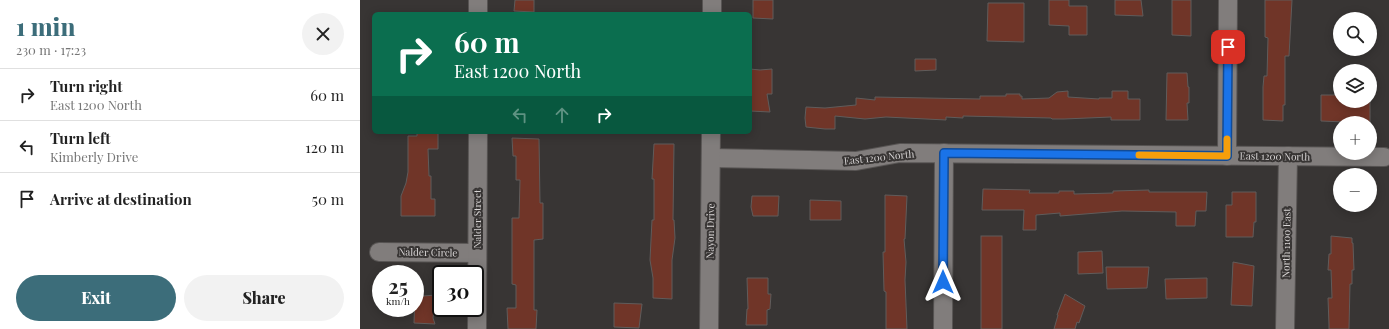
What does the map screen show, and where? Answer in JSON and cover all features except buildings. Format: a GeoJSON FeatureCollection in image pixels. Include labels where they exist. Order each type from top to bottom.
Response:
{"type":"FeatureCollection","features":[{"type":"Feature","properties":{"kind":"street"},"geometry":{"type":"LineString","coordinates":[[478,0],[478,12]]}},
{"type":"Feature","properties":{"kind":"street"},"geometry":{"type":"LineString","coordinates":[[712,0],[712,12]]}},
{"type":"Feature","properties":{"kind":"street"},"geometry":{"type":"LineString","coordinates":[[1227,156],[1228,0]]}},
{"type":"Feature","properties":{"kind":"street","name":"Nalder Street"},"geometry":{"type":"LineString","coordinates":[[477,329],[478,134]]}},
{"type":"Feature","properties":{"kind":"street","name":"Nayon Drive"},"geometry":{"type":"LineString","coordinates":[[709,329],[711,134]]}},
{"type":"Feature","properties":{"kind":"street","name":"East 1200 North"},"geometry":{"type":"LineString","coordinates":[[711,158],[856,161],[900,153],[1384,157]]}},
{"type":"Feature","properties":{"kind":"street"},"geometry":{"type":"LineString","coordinates":[[943,329],[944,153]]}},
{"type":"Feature","properties":{"kind":"street","name":"North 1100 East"},"geometry":{"type":"LineString","coordinates":[[1285,329],[1288,156]]}},
{"type":"Feature","properties":{"kind":"street","name":"Nalder Circle"},"geometry":{"type":"LineString","coordinates":[[379,252],[477,253]]}},
{"type":"Feature","properties":{"kind":"slow traffic"},"geometry":{"type":"LineString","coordinates":[[1139,155],[1227,156],[1227,139]]}},
{"type":"Feature","properties":{"kind":"route"},"geometry":{"type":"LineString","coordinates":[[943,282],[944,153],[1227,156],[1228,47]]}}]}
